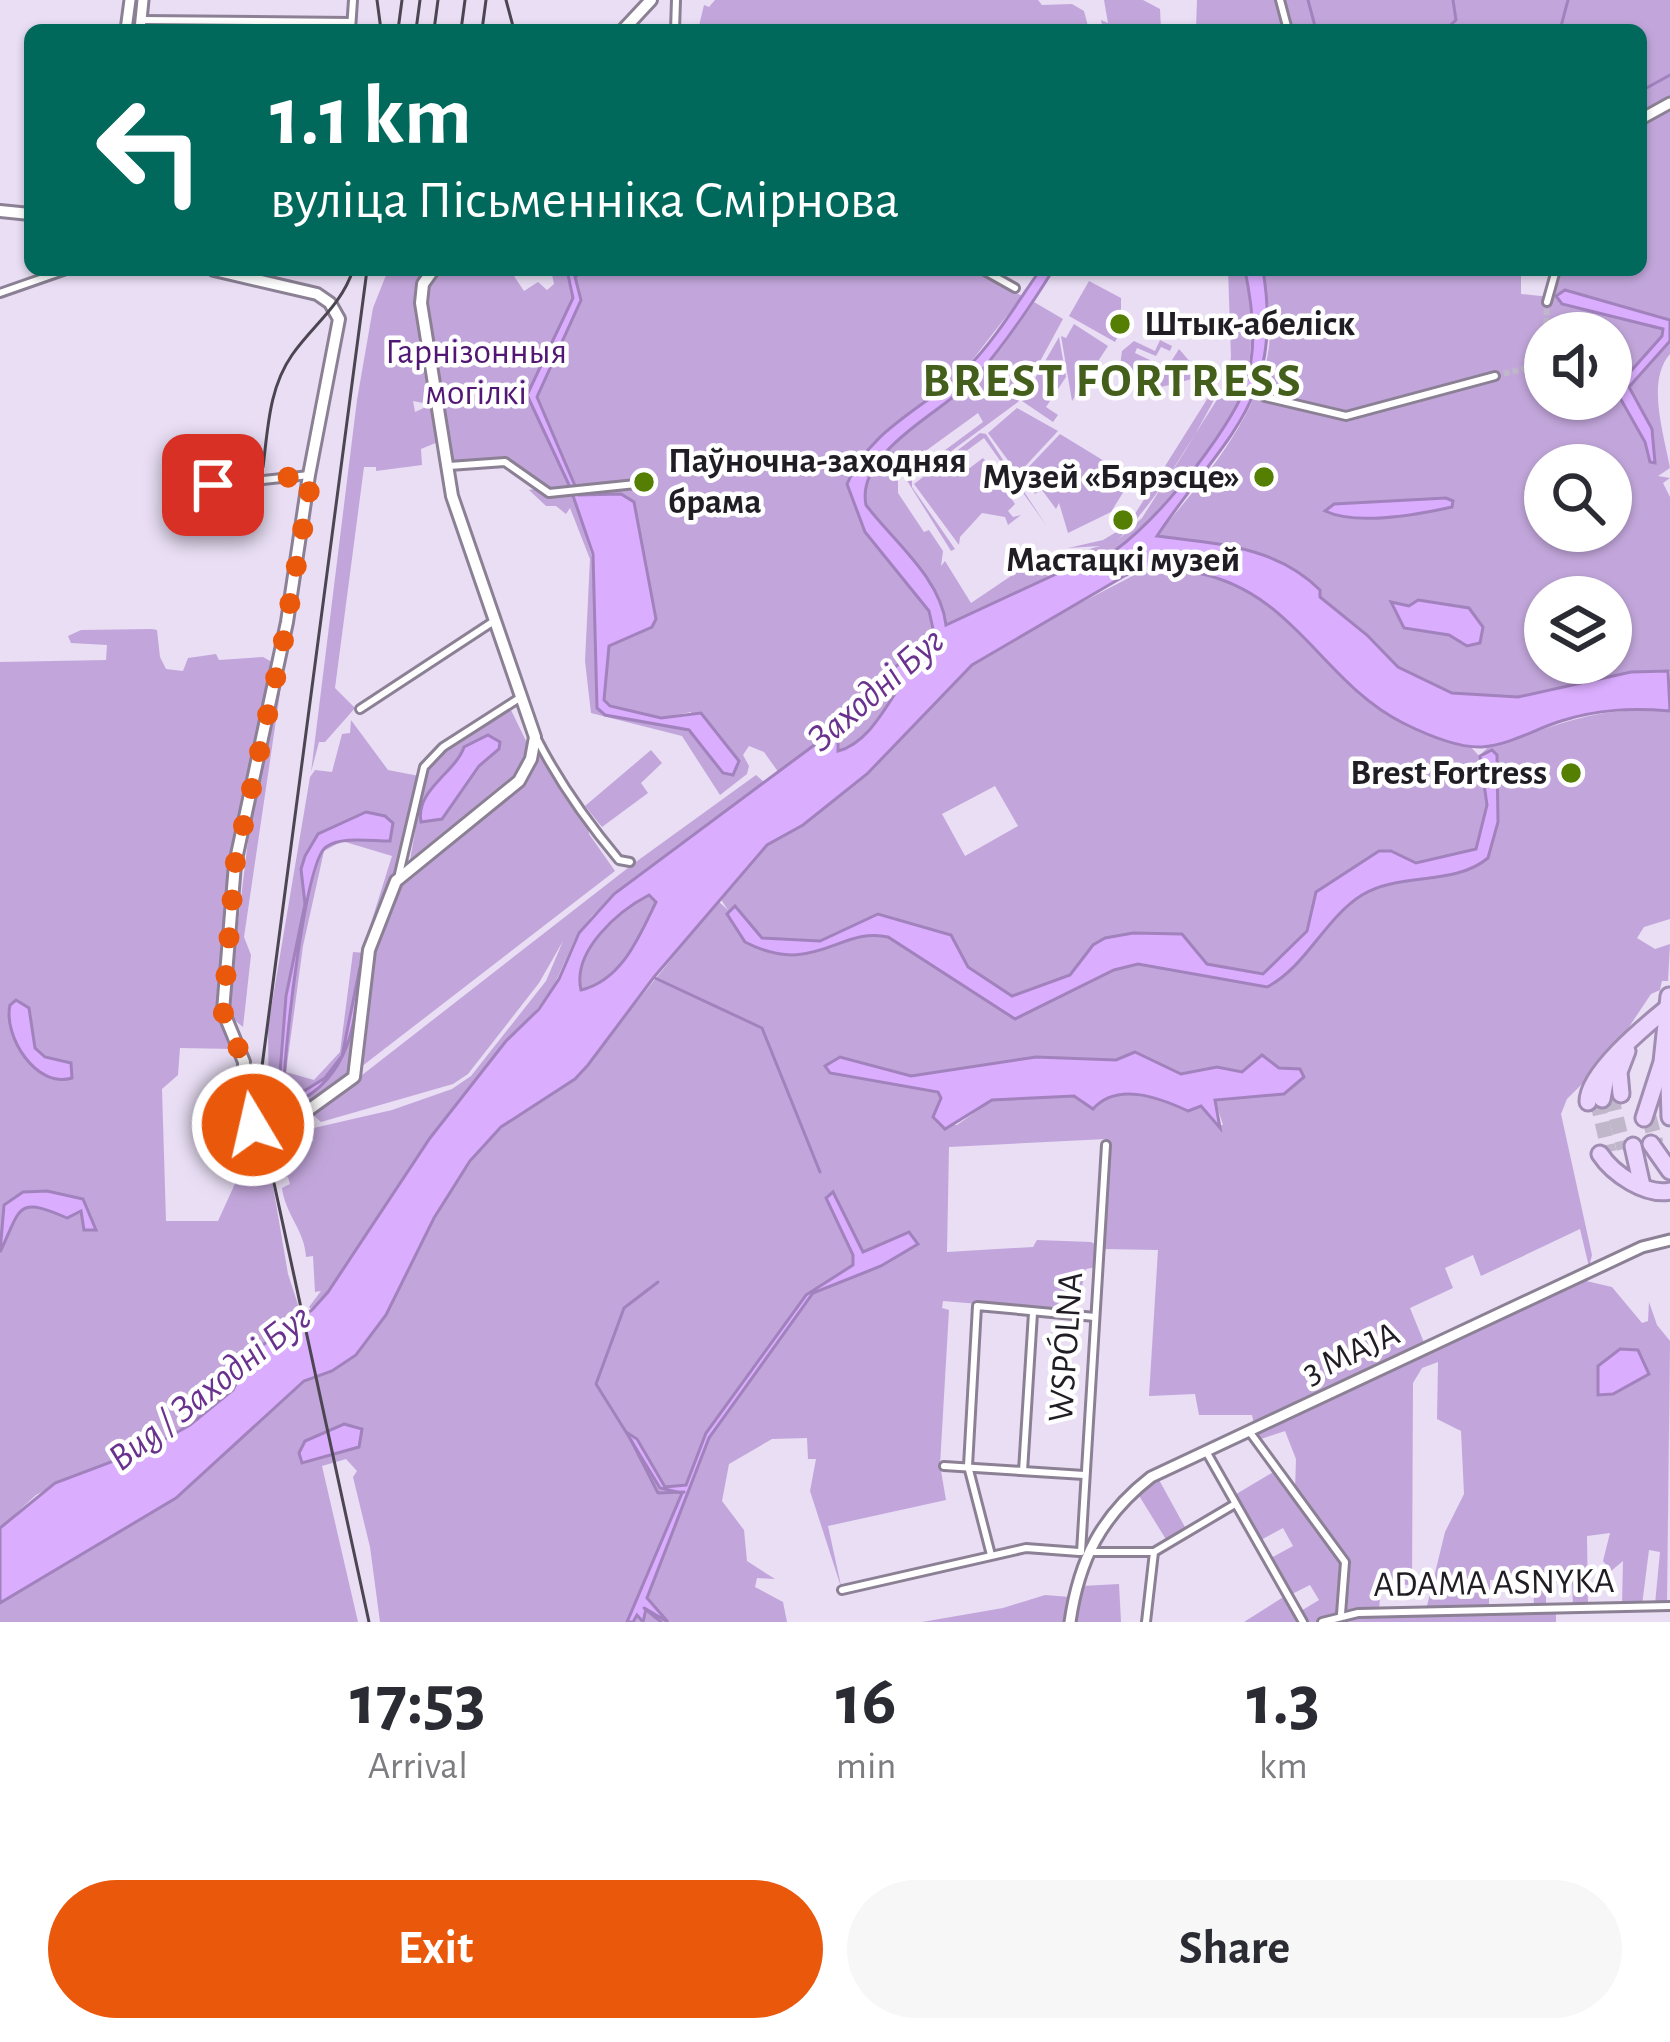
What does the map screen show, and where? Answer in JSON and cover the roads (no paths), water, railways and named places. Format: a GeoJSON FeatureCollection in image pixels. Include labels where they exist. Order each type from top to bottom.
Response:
{"type":"FeatureCollection","features":[{"type":"Feature","properties":{"kind":"highway"},"geometry":{"type":"LineString","coordinates":[[1604,1098],[1608,1066],[1667,1008]]}},
{"type":"Feature","properties":{"kind":"highway"},"geometry":{"type":"LineString","coordinates":[[1667,1008],[1670,1117]]}},
{"type":"Feature","properties":{"kind":"highway"},"geometry":{"type":"LineString","coordinates":[[1604,1098],[1624,1055],[1667,1008]]}},
{"type":"Feature","properties":{"kind":"highway"},"geometry":{"type":"LineString","coordinates":[[1648,1112],[1662,1062],[1667,1008]]}},
{"type":"Feature","properties":{"kind":"highway"},"geometry":{"type":"LineString","coordinates":[[1604,1098],[1614,1073],[1608,1066]]}},
{"type":"Feature","properties":{"kind":"highway"},"geometry":{"type":"LineString","coordinates":[[1621,1162],[1656,1193],[1670,1191]]}},
{"type":"Feature","properties":{"kind":"main road"},"geometry":{"type":"LineString","coordinates":[[628,24],[651,0]]}},
{"type":"Feature","properties":{"kind":"main road"},"geometry":{"type":"LineString","coordinates":[[239,276],[317,295],[334,308],[338,328],[287,622],[235,864],[223,1012],[244,1062],[248,1124],[296,1119],[354,1077],[369,950],[397,881],[411,860],[519,781],[531,759],[533,733],[446,466],[421,303],[429,276]]}},
{"type":"Feature","properties":{"kind":"street"},"geometry":{"type":"LineString","coordinates":[[0,293],[49,276]]}},
{"type":"Feature","properties":{"kind":"street"},"geometry":{"type":"LineString","coordinates":[[994,276],[1015,288]]}},
{"type":"Feature","properties":{"kind":"street"},"geometry":{"type":"LineString","coordinates":[[1546,302],[1554,276]]}},
{"type":"Feature","properties":{"kind":"street"},"geometry":{"type":"LineString","coordinates":[[1265,397],[1346,416],[1495,376]]}},
{"type":"Feature","properties":{"kind":"street"},"geometry":{"type":"LineString","coordinates":[[446,466],[505,462],[549,493],[636,484]]}},
{"type":"Feature","properties":{"kind":"street"},"geometry":{"type":"LineString","coordinates":[[190,488],[309,475]]}},
{"type":"Feature","properties":{"kind":"street"},"geometry":{"type":"LineString","coordinates":[[360,709],[494,621]]}},
{"type":"Feature","properties":{"kind":"street"},"geometry":{"type":"LineString","coordinates":[[411,860],[424,767],[443,747],[521,697]]}},
{"type":"Feature","properties":{"kind":"street"},"geometry":{"type":"LineString","coordinates":[[533,733],[553,771],[608,848],[619,860],[630,862]]}},
{"type":"Feature","properties":{"kind":"street","name":"WSPÓLNA"},"geometry":{"type":"LineString","coordinates":[[1084,1553],[1106,1145]]}},
{"type":"Feature","properties":{"kind":"street","name":"3 MAJA"},"geometry":{"type":"LineString","coordinates":[[1084,1553],[1109,1516],[1134,1491],[1206,1451],[1642,1247],[1670,1240]]}},
{"type":"Feature","properties":{"kind":"street"},"geometry":{"type":"LineString","coordinates":[[991,1555],[968,1466],[977,1306],[1095,1317]]}},
{"type":"Feature","properties":{"kind":"street"},"geometry":{"type":"LineString","coordinates":[[1023,1471],[1034,1312]]}},
{"type":"Feature","properties":{"kind":"street"},"geometry":{"type":"LineString","coordinates":[[1249,1431],[1345,1562],[1341,1614]]}},
{"type":"Feature","properties":{"kind":"street"},"geometry":{"type":"LineString","coordinates":[[1206,1451],[1303,1622]]}},
{"type":"Feature","properties":{"kind":"street"},"geometry":{"type":"LineString","coordinates":[[944,1466],[1085,1475]]}},
{"type":"Feature","properties":{"kind":"street"},"geometry":{"type":"LineString","coordinates":[[842,1590],[1040,1546],[1084,1553],[1154,1552],[1235,1504]]}},
{"type":"Feature","properties":{"kind":"street"},"geometry":{"type":"LineString","coordinates":[[1146,1622],[1154,1552]]}},
{"type":"Feature","properties":{"kind":"street"},"geometry":{"type":"LineString","coordinates":[[1070,1622],[1084,1553]]}},
{"type":"Feature","properties":{"kind":"street","name":"ADAMA ASNYKA"},"geometry":{"type":"LineString","coordinates":[[1322,1622],[1341,1614],[1670,1606]]}},
{"type":"Feature","properties":{"kind":"water"},"geometry":{"type":"Polygon","coordinates":[[[568,276],[576,276],[581,300],[537,397],[579,495],[621,494],[634,502],[656,619],[652,627],[609,646],[604,700],[610,706],[661,718],[701,713],[739,761],[733,775],[723,773],[689,730],[605,715],[597,708],[593,554],[570,487],[527,395],[573,298],[568,276]]]}},
{"type":"Feature","properties":{"kind":"water","name":"Заходні Буг"},"geometry":{"type":"Polygon","coordinates":[[[1036,276],[1049,276],[977,376],[888,450],[866,485],[866,505],[926,576],[946,625],[1115,551],[1169,499],[1217,438],[1244,390],[1253,330],[1246,276],[1264,276],[1265,354],[1257,387],[1225,443],[1157,536],[1243,549],[1284,564],[1320,590],[1320,597],[1398,667],[1452,693],[1518,697],[1577,684],[1632,684],[1632,672],[1668,671],[1670,711],[1602,712],[1492,746],[1452,743],[1375,706],[1284,618],[1231,584],[1171,569],[1126,575],[972,665],[867,774],[803,825],[767,845],[654,977],[575,1079],[501,1127],[470,1161],[434,1218],[386,1315],[356,1355],[304,1381],[176,1498],[0,1603],[0,1528],[55,1483],[151,1447],[190,1425],[233,1390],[250,1354],[312,1310],[328,1292],[430,1138],[506,1041],[539,1009],[559,979],[579,933],[614,894],[817,743],[881,678],[927,642],[933,629],[929,611],[865,532],[847,484],[884,433],[977,357],[1036,276]],[[894,677],[838,742],[838,751],[858,741],[875,723],[902,683],[894,677]],[[649,895],[611,922],[590,947],[580,975],[581,990],[608,977],[643,929],[656,902],[649,895]]]}},
{"type":"Feature","properties":{"kind":"water"},"geometry":{"type":"Polygon","coordinates":[[[1565,290],[1670,320],[1670,341],[1632,384],[1632,370],[1663,329],[1632,321],[1632,312],[1594,312],[1562,304],[1556,296],[1565,290]]]}},
{"type":"Feature","properties":{"kind":"water"},"geometry":{"type":"Polygon","coordinates":[[[1632,392],[1652,429],[1655,463],[1650,462],[1632,419],[1632,392]]]}},
{"type":"Feature","properties":{"kind":"water"},"geometry":{"type":"Polygon","coordinates":[[[1453,501],[1452,507],[1387,518],[1353,518],[1325,511],[1334,504],[1453,501]]]}},
{"type":"Feature","properties":{"kind":"water"},"geometry":{"type":"Polygon","coordinates":[[[1418,600],[1469,608],[1483,627],[1480,643],[1467,646],[1449,635],[1404,628],[1391,602],[1409,606],[1418,600]]]}},
{"type":"Feature","properties":{"kind":"water"},"geometry":{"type":"Polygon","coordinates":[[[488,735],[500,742],[499,749],[479,766],[442,819],[421,822],[430,791],[464,747],[488,735]]]}},
{"type":"Feature","properties":{"kind":"water"},"geometry":{"type":"Polygon","coordinates":[[[1492,750],[1497,755],[1498,822],[1488,858],[1460,872],[1393,883],[1362,895],[1293,967],[1267,987],[1138,964],[1114,970],[1015,1019],[888,937],[855,938],[808,953],[769,952],[745,942],[727,914],[735,906],[762,938],[820,941],[878,914],[951,935],[968,967],[1012,996],[1070,975],[1093,945],[1105,938],[1133,933],[1182,934],[1207,964],[1263,974],[1307,931],[1316,892],[1379,851],[1391,851],[1416,863],[1476,849],[1487,805],[1480,756],[1492,750]]]}},
{"type":"Feature","properties":{"kind":"water"},"geometry":{"type":"Polygon","coordinates":[[[366,812],[393,823],[390,841],[340,841],[326,847],[318,860],[297,959],[284,1086],[304,1091],[325,1078],[342,1056],[360,967],[352,1028],[347,1046],[339,1063],[328,1079],[295,1103],[280,1095],[279,1086],[286,996],[305,904],[301,869],[318,834],[366,812]]]}},
{"type":"Feature","properties":{"kind":"water"},"geometry":{"type":"Polygon","coordinates":[[[16,1000],[29,1008],[35,1048],[45,1057],[71,1063],[72,1078],[46,1076],[25,1057],[9,1017],[10,1005],[16,1000]]]}},
{"type":"Feature","properties":{"kind":"water"},"geometry":{"type":"Polygon","coordinates":[[[1135,1052],[1181,1074],[1217,1067],[1242,1072],[1262,1055],[1279,1068],[1300,1069],[1304,1077],[1284,1094],[1215,1100],[1220,1128],[1201,1106],[1188,1111],[1151,1097],[1126,1094],[1093,1109],[1074,1096],[992,1100],[945,1129],[933,1117],[941,1098],[938,1092],[830,1073],[825,1066],[840,1057],[911,1076],[1036,1057],[1116,1060],[1135,1052]]]}},
{"type":"Feature","properties":{"kind":"water"},"geometry":{"type":"Polygon","coordinates":[[[47,1191],[83,1199],[96,1230],[84,1230],[81,1211],[67,1218],[28,1207],[17,1216],[0,1252],[4,1205],[23,1192],[47,1191]]]}},
{"type":"Feature","properties":{"kind":"water"},"geometry":{"type":"Polygon","coordinates":[[[833,1192],[863,1252],[909,1232],[918,1244],[881,1266],[813,1293],[709,1438],[647,1598],[668,1622],[646,1609],[643,1622],[637,1615],[627,1622],[682,1493],[660,1488],[626,1432],[637,1439],[665,1487],[686,1485],[706,1433],[806,1295],[853,1265],[853,1255],[826,1198],[833,1192]]]}},
{"type":"Feature","properties":{"kind":"water"},"geometry":{"type":"Polygon","coordinates":[[[1620,1349],[1638,1350],[1649,1374],[1613,1394],[1598,1395],[1598,1366],[1620,1349]]]}},
{"type":"Feature","properties":{"kind":"water"},"geometry":{"type":"Polygon","coordinates":[[[344,1424],[362,1429],[359,1447],[302,1463],[299,1453],[305,1441],[344,1424]]]}},
{"type":"Feature","properties":{"kind":"waterway"},"geometry":{"type":"LineString","coordinates":[[1308,0],[1314,24]]}},
{"type":"Feature","properties":{"kind":"waterway"},"geometry":{"type":"LineString","coordinates":[[1452,24],[1456,20],[1453,0]]}},
{"type":"Feature","properties":{"kind":"waterway"},"geometry":{"type":"LineString","coordinates":[[1562,24],[1568,0]]}},
{"type":"Feature","properties":{"kind":"waterway"},"geometry":{"type":"LineString","coordinates":[[1647,88],[1670,75]]}},
{"type":"Feature","properties":{"kind":"waterway"},"geometry":{"type":"LineString","coordinates":[[655,978],[762,1028],[820,1172]]}},
{"type":"Feature","properties":{"kind":"waterway"},"geometry":{"type":"LineString","coordinates":[[626,1432],[596,1384],[624,1308],[658,1282]]}},
{"type":"Feature","properties":{"kind":"waterway"},"geometry":{"type":"LineString","coordinates":[[631,1440],[658,1493],[684,1492]]}},
{"type":"Feature","properties":{"kind":"waterway"},"geometry":{"type":"LineString","coordinates":[[644,1608],[661,1622]]}},
{"type":"Feature","properties":{"kind":"tunnel"},"geometry":{"type":"LineString","coordinates":[[1547,302],[1547,312]]}},
{"type":"Feature","properties":{"kind":"tunnel"},"geometry":{"type":"LineString","coordinates":[[1495,376],[1524,369]]}},
{"type":"Feature","properties":{"kind":"tunnel"},"geometry":{"type":"LineString","coordinates":[[1611,1096],[1624,1149]]}},
{"type":"Feature","properties":{"kind":"tunnel"},"geometry":{"type":"LineString","coordinates":[[1597,1100],[1609,1152]]}},
{"type":"Feature","properties":{"kind":"tunnel"},"geometry":{"type":"LineString","coordinates":[[1649,1117],[1656,1143]]}},
{"type":"Feature","properties":{"kind":"railway"},"geometry":{"type":"LineString","coordinates":[[377,0],[380,24]]}},
{"type":"Feature","properties":{"kind":"railway"},"geometry":{"type":"LineString","coordinates":[[399,24],[402,0]]}},
{"type":"Feature","properties":{"kind":"railway"},"geometry":{"type":"LineString","coordinates":[[417,24],[420,0]]}},
{"type":"Feature","properties":{"kind":"railway"},"geometry":{"type":"LineString","coordinates":[[435,24],[438,0]]}},
{"type":"Feature","properties":{"kind":"railway"},"geometry":{"type":"LineString","coordinates":[[462,24],[465,0]]}},
{"type":"Feature","properties":{"kind":"railway"},"geometry":{"type":"LineString","coordinates":[[483,24],[486,0]]}},
{"type":"Feature","properties":{"kind":"railway"},"geometry":{"type":"LineString","coordinates":[[506,0],[512,24]]}},
{"type":"Feature","properties":{"kind":"railway"},"geometry":{"type":"LineString","coordinates":[[263,467],[278,381],[351,276]]}},
{"type":"Feature","properties":{"kind":"railway"},"geometry":{"type":"LineString","coordinates":[[366,276],[261,1074],[269,1160],[369,1622]]}},
{"type":"Feature","properties":{"kind":"place","name":"Штык-абеліск"},"geometry":{"type":"Point","coordinates":[1120,324]}},
{"type":"Feature","properties":{"kind":"place","name":"Музей «Бярэсце»"},"geometry":{"type":"Point","coordinates":[1264,477]}},
{"type":"Feature","properties":{"kind":"place","name":"Паўночна-заходняя брама"},"geometry":{"type":"Point","coordinates":[644,482]}},
{"type":"Feature","properties":{"kind":"place","name":"Мастацкі музей"},"geometry":{"type":"Point","coordinates":[1123,520]}},
{"type":"Feature","properties":{"kind":"place","name":"Brest Fortress"},"geometry":{"type":"Point","coordinates":[1571,773]}},
{"type":"Feature","properties":{"kind":"district","name":"BREST FORTRESS"},"geometry":{"type":"Point","coordinates":[1113,382]}},
{"type":"Feature","properties":{"kind":"park label","name":"Гарнізонныя могілкі"},"geometry":{"type":"Point","coordinates":[476,372]}},
{"type":"Feature","properties":{"kind":"water label","name":"Bug / Заходні Буг"},"geometry":{"type":"Point","coordinates":[210,1388]}}]}
